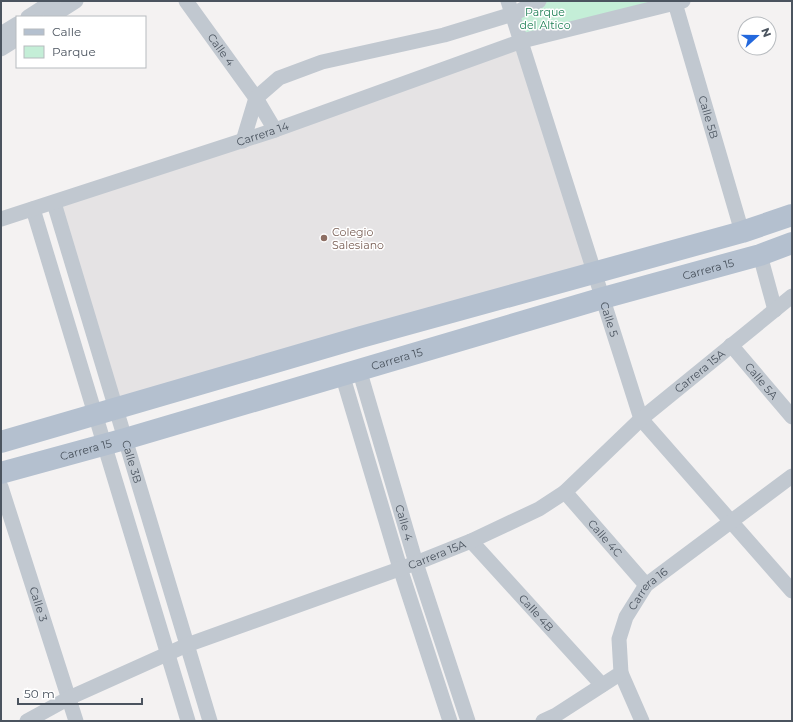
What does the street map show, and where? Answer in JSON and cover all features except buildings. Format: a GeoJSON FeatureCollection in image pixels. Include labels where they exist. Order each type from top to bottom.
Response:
{"type":"FeatureCollection","features":[{"type":"Feature","properties":{"kind":"main road"},"geometry":{"type":"LineString","coordinates":[[1,442],[106,413],[361,337],[742,232],[792,215]]}},
{"type":"Feature","properties":{"kind":"main road","name":"Carrera 15"},"geometry":{"type":"LineString","coordinates":[[1,473],[603,298],[760,255],[792,244]]}},
{"type":"Feature","properties":{"kind":"street"},"geometry":{"type":"LineString","coordinates":[[30,16],[53,1]]}},
{"type":"Feature","properties":{"kind":"street"},"geometry":{"type":"LineString","coordinates":[[53,16],[76,1]]}},
{"type":"Feature","properties":{"kind":"street","name":"Calle 4"},"geometry":{"type":"LineString","coordinates":[[186,1],[256,98],[275,130]]}},
{"type":"Feature","properties":{"kind":"street"},"geometry":{"type":"LineString","coordinates":[[243,140],[256,98],[279,78],[322,62],[444,35],[510,8],[539,1]]}},
{"type":"Feature","properties":{"kind":"street","name":"Carrera 14"},"geometry":{"type":"LineString","coordinates":[[1,218],[275,130],[522,41],[679,2]]}},
{"type":"Feature","properties":{"kind":"street","name":"Calle 5B"},"geometry":{"type":"LineString","coordinates":[[679,2],[742,232]]}},
{"type":"Feature","properties":{"kind":"street","name":"Calle 5"},"geometry":{"type":"LineString","coordinates":[[510,8],[522,41],[641,419],[792,591]]}},
{"type":"Feature","properties":{"kind":"street"},"geometry":{"type":"LineString","coordinates":[[1,34],[16,25]]}},
{"type":"Feature","properties":{"kind":"street"},"geometry":{"type":"LineString","coordinates":[[1,49],[16,40]]}},
{"type":"Feature","properties":{"kind":"street","name":"Calle 3B"},"geometry":{"type":"LineString","coordinates":[[54,202],[168,654],[188,721]]}},
{"type":"Feature","properties":{"kind":"street","name":"Calle 3B"},"geometry":{"type":"LineString","coordinates":[[33,208],[187,646],[210,721]]}},
{"type":"Feature","properties":{"kind":"street"},"geometry":{"type":"LineString","coordinates":[[760,255],[775,310]]}},
{"type":"Feature","properties":{"kind":"street","name":"Carrera 15A"},"geometry":{"type":"LineString","coordinates":[[27,721],[69,698],[187,646],[471,541],[539,509],[564,492],[641,419],[792,296]]}},
{"type":"Feature","properties":{"kind":"street","name":"Calle 5A"},"geometry":{"type":"LineString","coordinates":[[731,345],[792,418]]}},
{"type":"Feature","properties":{"kind":"street","name":"Calle 4"},"geometry":{"type":"LineString","coordinates":[[351,371],[468,721]]}},
{"type":"Feature","properties":{"kind":"street","name":"Calle 4"},"geometry":{"type":"LineString","coordinates":[[351,371],[400,568],[450,721]]}},
{"type":"Feature","properties":{"kind":"street","name":"Carrera 16"},"geometry":{"type":"LineString","coordinates":[[620,674],[620,639],[626,617],[646,585],[792,476]]}},
{"type":"Feature","properties":{"kind":"street","name":"Calle 3"},"geometry":{"type":"LineString","coordinates":[[1,487],[76,721]]}},
{"type":"Feature","properties":{"kind":"street","name":"Calle 4C"},"geometry":{"type":"LineString","coordinates":[[564,492],[646,585]]}},
{"type":"Feature","properties":{"kind":"street","name":"Calle 4B"},"geometry":{"type":"LineString","coordinates":[[471,541],[602,685]]}},
{"type":"Feature","properties":{"kind":"street"},"geometry":{"type":"LineString","coordinates":[[552,719],[620,674],[642,721]]}},
{"type":"Feature","properties":{"kind":"shaded area","name":"Colegio Salesiano"},"geometry":{"type":"Polygon","coordinates":[[[522,41],[595,273],[116,410],[54,203],[522,41]]]}},
{"type":"Feature","properties":{"kind":"green space","name":"Parque del Altico"},"geometry":{"type":"Polygon","coordinates":[[[539,1],[683,1],[522,41],[513,14],[539,1]]]}},
{"type":"Feature","properties":{"kind":"place","name":"Colegio Salesiano"},"geometry":{"type":"Point","coordinates":[324,238]}}]}
